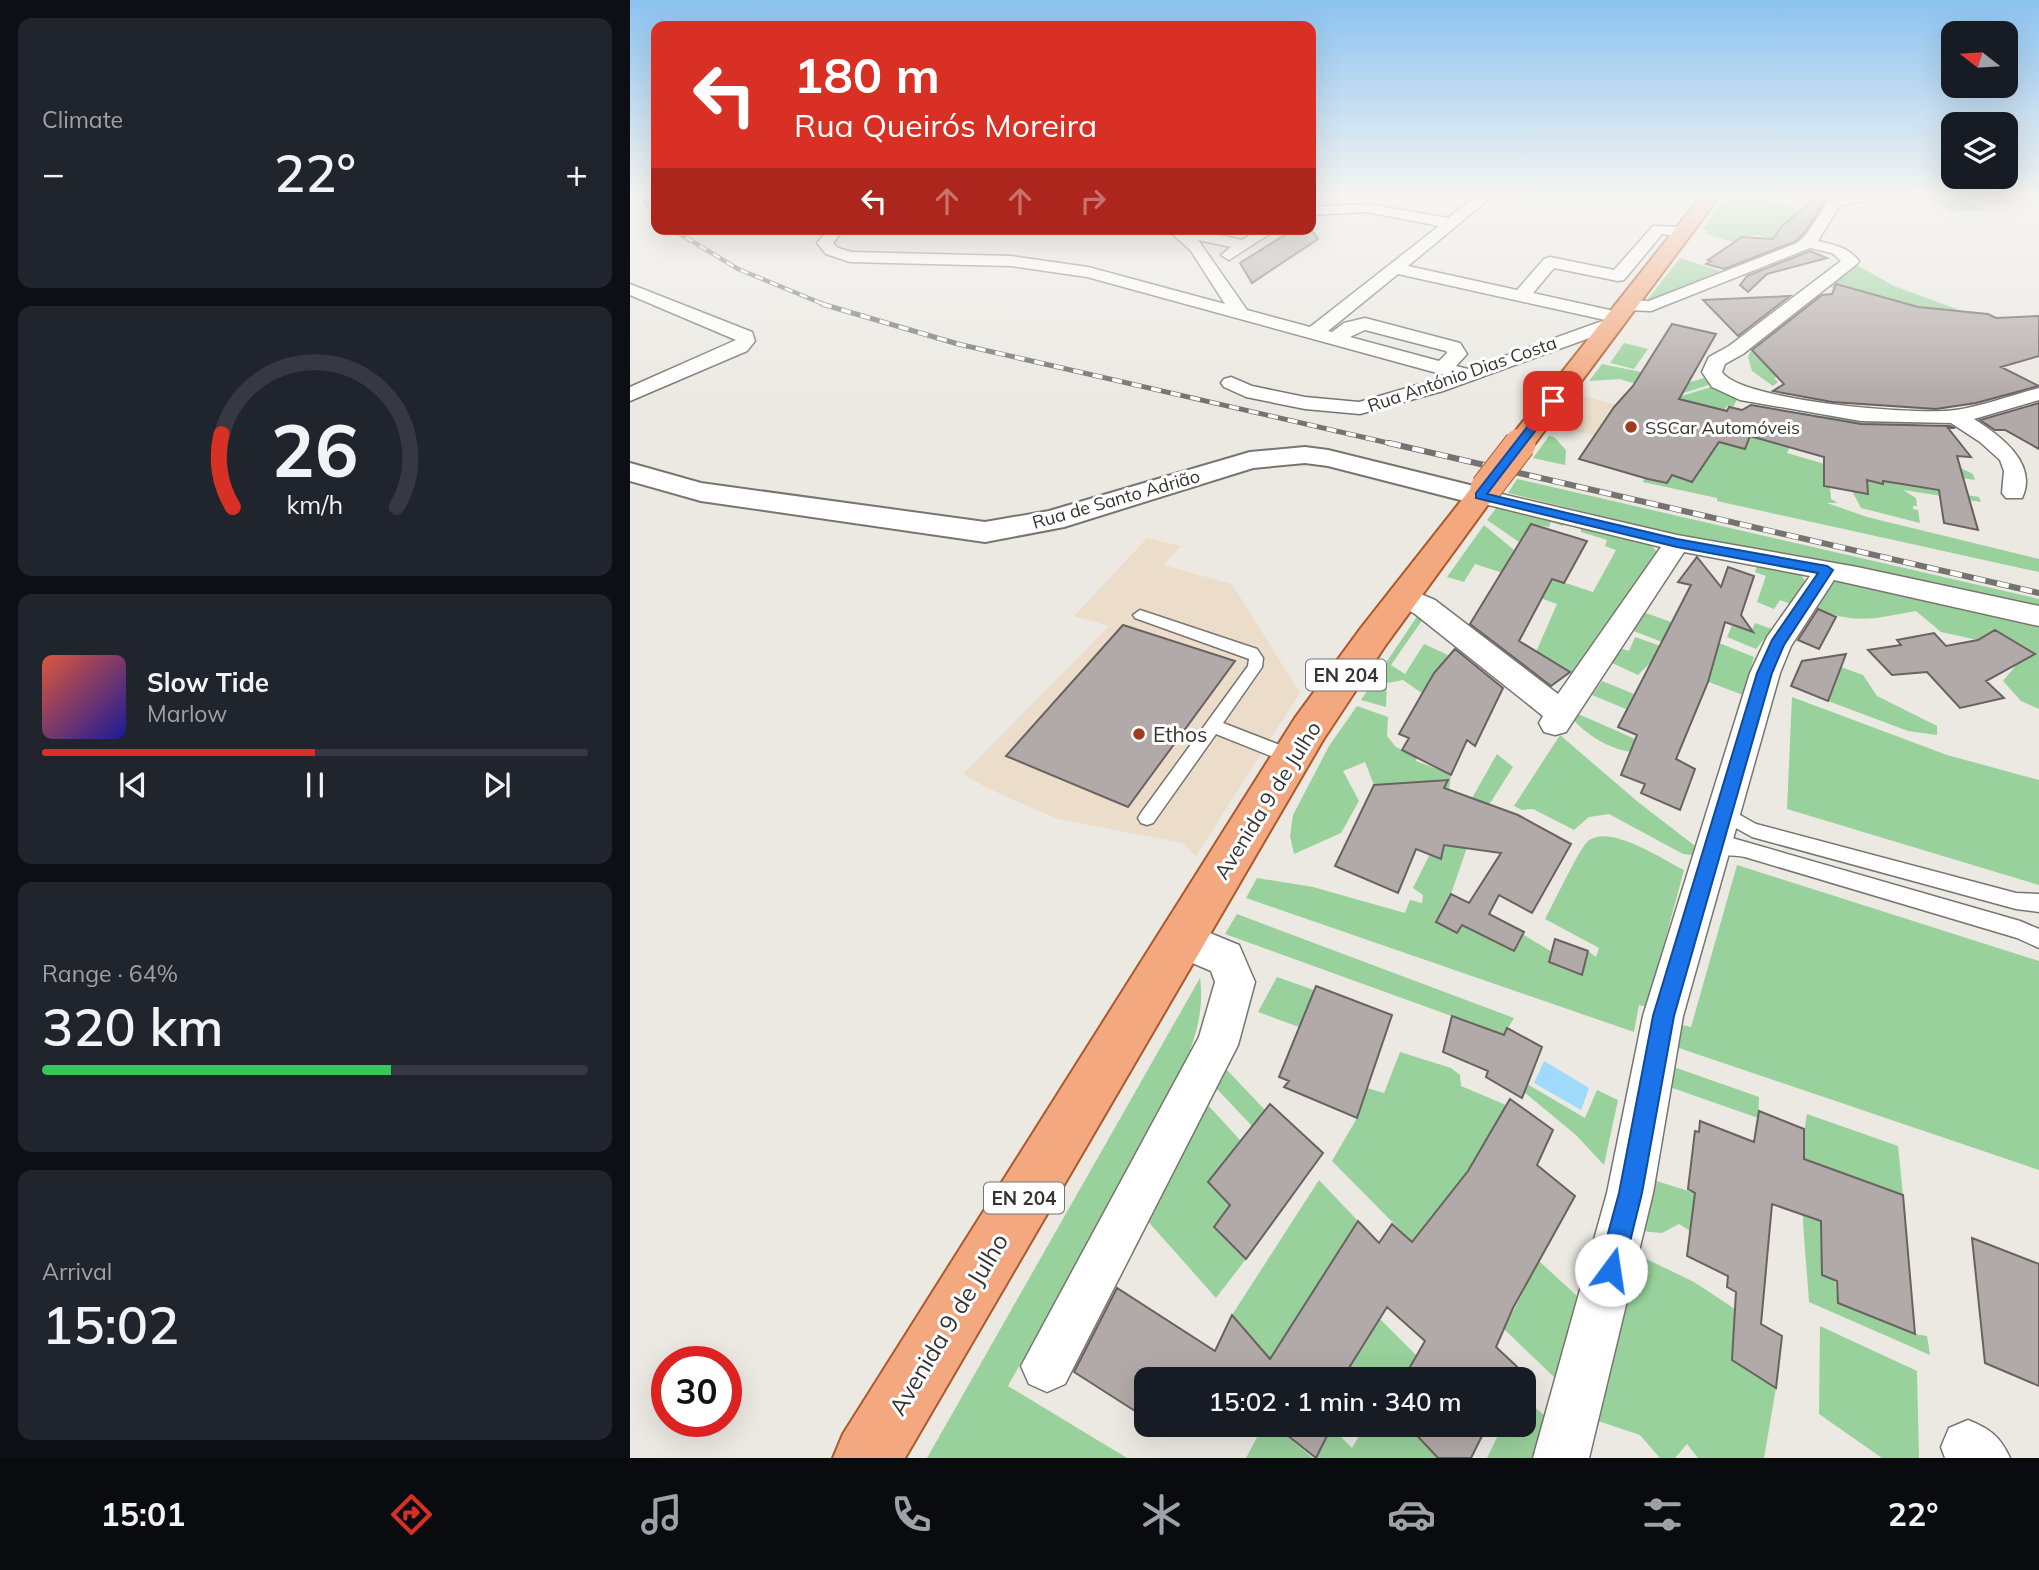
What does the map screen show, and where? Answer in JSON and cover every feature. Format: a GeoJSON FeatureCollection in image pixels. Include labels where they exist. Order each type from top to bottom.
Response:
{"type":"FeatureCollection","features":[{"type":"Feature","properties":{"kind":"main road","name":"Avenida 9 de Julho"},"geometry":{"type":"LineString","coordinates":[[867,1458],[1292,757],[1342,681],[1659,262]]}},
{"type":"Feature","properties":{"kind":"street"},"geometry":{"type":"LineString","coordinates":[[1012,262],[1110,276],[1468,375]]}},
{"type":"Feature","properties":{"kind":"street"},"geometry":{"type":"LineString","coordinates":[[1206,262],[1239,311]]}},
{"type":"Feature","properties":{"kind":"street"},"geometry":{"type":"LineString","coordinates":[[1209,265],[1214,262]]}},
{"type":"Feature","properties":{"kind":"street"},"geometry":{"type":"LineString","coordinates":[[1315,332],[1402,262]]}},
{"type":"Feature","properties":{"kind":"street"},"geometry":{"type":"LineString","coordinates":[[1550,262],[1618,276],[1630,262]]}},
{"type":"Feature","properties":{"kind":"street"},"geometry":{"type":"LineString","coordinates":[[1521,296],[1550,262]]}},
{"type":"Feature","properties":{"kind":"street"},"geometry":{"type":"LineString","coordinates":[[1395,268],[1618,315],[1651,306],[1761,262]]}},
{"type":"Feature","properties":{"kind":"street"},"geometry":{"type":"LineString","coordinates":[[1850,262],[1714,364],[1712,372],[1719,383],[1740,394],[1861,415],[1956,417],[2039,394]]}},
{"type":"Feature","properties":{"kind":"street"},"geometry":{"type":"LineString","coordinates":[[1572,287],[1587,269]]}},
{"type":"Feature","properties":{"kind":"street"},"geometry":{"type":"LineString","coordinates":[[630,289],[745,337],[746,341],[740,347],[630,395]]}},
{"type":"Feature","properties":{"kind":"street","name":"Rua António Dias Costa"},"geometry":{"type":"LineString","coordinates":[[1231,383],[1264,395],[1351,408],[1376,405],[1468,375],[1618,315]]}},
{"type":"Feature","properties":{"kind":"street"},"geometry":{"type":"LineString","coordinates":[[1736,350],[1737,359],[1749,379],[1780,400]]}},
{"type":"Feature","properties":{"kind":"street"},"geometry":{"type":"LineString","coordinates":[[1956,417],[2004,451],[2014,464],[2014,493]]}},
{"type":"Feature","properties":{"kind":"street","name":"Rua de Santo Adrião"},"geometry":{"type":"LineString","coordinates":[[630,471],[663,483],[701,492],[985,532],[1053,520],[1250,460],[1279,456],[1328,458],[1434,485],[1483,492]]}},
{"type":"Feature","properties":{"kind":"street"},"geometry":{"type":"LineString","coordinates":[[1483,492],[1677,543],[1827,570],[2039,616]]}},
{"type":"Feature","properties":{"kind":"street"},"geometry":{"type":"LineString","coordinates":[[1404,596],[1425,607],[1558,718],[1677,543]]}},
{"type":"Feature","properties":{"kind":"street"},"geometry":{"type":"LineString","coordinates":[[1561,1458],[1630,1193],[1663,1016],[1718,830],[1770,658],[1827,570]]}},
{"type":"Feature","properties":{"kind":"street"},"geometry":{"type":"LineString","coordinates":[[1047,1366],[1217,1045],[1235,982],[1225,958],[1181,939]]}},
{"type":"Feature","properties":{"kind":"lane"},"geometry":{"type":"LineString","coordinates":[[1140,615],[1252,653],[1256,658],[1255,667],[1147,818]]}},
{"type":"Feature","properties":{"kind":"lane"},"geometry":{"type":"LineString","coordinates":[[1213,726],[1292,757]]}},
{"type":"Feature","properties":{"kind":"lane"},"geometry":{"type":"LineString","coordinates":[[1718,830],[1752,830],[2016,901],[2039,903]]}},
{"type":"Feature","properties":{"kind":"lane"},"geometry":{"type":"LineString","coordinates":[[1718,830],[1732,846],[2020,930],[2039,939]]}},
{"type":"Feature","properties":{"kind":"shaded area","name":"SSCar Automóveis"},"geometry":{"type":"Polygon","coordinates":[[[1579,395],[1705,428],[1600,437],[1557,426],[1579,395]]]}},
{"type":"Feature","properties":{"kind":"shaded area","name":"Ethos"},"geometry":{"type":"Polygon","coordinates":[[[1147,538],[1181,546],[1163,565],[1232,584],[1300,693],[1196,856],[1183,843],[1058,819],[987,788],[963,774],[1109,626],[1074,616],[1147,538]]]}},
{"type":"Feature","properties":{"kind":"green space"},"geometry":{"type":"Polygon","coordinates":[[[1677,262],[1693,262],[1727,273],[1644,304],[1677,262]]]}},
{"type":"Feature","properties":{"kind":"green space"},"geometry":{"type":"Polygon","coordinates":[[[1857,265],[1894,286],[1962,311],[1871,318],[1815,298],[1820,294],[1855,294],[1829,287],[1857,265]]]}},
{"type":"Feature","properties":{"kind":"green space"},"geometry":{"type":"Polygon","coordinates":[[[1624,343],[1648,349],[1634,369],[1610,363],[1624,343]]]}},
{"type":"Feature","properties":{"kind":"green space"},"geometry":{"type":"Polygon","coordinates":[[[1753,346],[1784,357],[1777,377],[1774,378],[1778,382],[1773,386],[1752,371],[1748,357],[1753,346]]]}},
{"type":"Feature","properties":{"kind":"green space"},"geometry":{"type":"Polygon","coordinates":[[[1602,364],[1690,382],[1704,378],[1709,385],[1674,396],[1620,379],[1589,381],[1602,364]]]}},
{"type":"Feature","properties":{"kind":"green space"},"geometry":{"type":"Polygon","coordinates":[[[1711,387],[1738,398],[1733,407],[1727,406],[1724,411],[1677,412],[1685,400],[1678,397],[1711,387]]]}},
{"type":"Feature","properties":{"kind":"green space"},"geometry":{"type":"Polygon","coordinates":[[[1788,411],[1806,414],[1787,453],[1835,467],[1823,467],[1824,486],[1830,487],[1831,499],[1838,503],[1827,503],[1867,517],[2039,559],[2039,572],[1717,501],[1717,498],[1643,482],[1644,478],[1667,482],[1672,475],[1692,482],[1719,442],[1750,436],[1786,417],[1788,411]]]}},
{"type":"Feature","properties":{"kind":"green space"},"geometry":{"type":"Polygon","coordinates":[[[1820,416],[1933,422],[1913,425],[1950,463],[1973,474],[1975,480],[1950,476],[1891,458],[1895,484],[1979,497],[1981,502],[1903,490],[1916,498],[1917,506],[1913,506],[1913,509],[1918,510],[1920,523],[1861,508],[1852,491],[1868,494],[1867,480],[1883,483],[1882,474],[1820,421],[1820,416]]]}},
{"type":"Feature","properties":{"kind":"green space"},"geometry":{"type":"Polygon","coordinates":[[[1549,436],[1554,437],[1566,450],[1565,465],[1533,458],[1549,436]]]}},
{"type":"Feature","properties":{"kind":"green space"},"geometry":{"type":"Polygon","coordinates":[[[1517,479],[2039,599],[2039,610],[1796,556],[1716,544],[1508,493],[1517,479]]]}},
{"type":"Feature","properties":{"kind":"green space"},"geometry":{"type":"Polygon","coordinates":[[[1497,507],[1564,522],[1563,526],[1551,522],[1549,527],[1531,524],[1519,542],[1487,520],[1497,507]]]}},
{"type":"Feature","properties":{"kind":"green space"},"geometry":{"type":"Polygon","coordinates":[[[1484,525],[1514,550],[1509,558],[1529,565],[1526,570],[1593,592],[1616,550],[1605,546],[1607,540],[1581,532],[1580,526],[1644,542],[1657,552],[1572,674],[1536,652],[1557,604],[1504,585],[1509,575],[1475,564],[1464,582],[1447,577],[1484,525]]]}},
{"type":"Feature","properties":{"kind":"green space"},"geometry":{"type":"Polygon","coordinates":[[[1757,566],[1800,574],[1807,583],[1791,604],[1780,600],[1774,609],[1757,602],[1766,576],[1755,572],[1757,566]]]}},
{"type":"Feature","properties":{"kind":"green space"},"geometry":{"type":"Polygon","coordinates":[[[1836,575],[2039,624],[2039,709],[2021,701],[2003,681],[2017,664],[2034,653],[1995,630],[1978,640],[1941,632],[1916,611],[1864,619],[1840,616],[1811,607],[1836,575]]]}},
{"type":"Feature","properties":{"kind":"green space"},"geometry":{"type":"Polygon","coordinates":[[[1643,612],[1671,622],[1662,642],[1631,630],[1643,612]]]}},
{"type":"Feature","properties":{"kind":"green space"},"geometry":{"type":"Polygon","coordinates":[[[1418,615],[1423,619],[1391,665],[1405,674],[1424,644],[1448,655],[1429,681],[1426,696],[1403,680],[1387,683],[1386,707],[1361,700],[1418,615]]]}},
{"type":"Feature","properties":{"kind":"green space"},"geometry":{"type":"Polygon","coordinates":[[[1755,623],[1772,629],[1756,649],[1727,637],[1732,625],[1751,632],[1755,623]]]}},
{"type":"Feature","properties":{"kind":"green space"},"geometry":{"type":"Polygon","coordinates":[[[1635,637],[1666,648],[1719,643],[1754,657],[1743,695],[1693,676],[1690,680],[1649,664],[1638,675],[1610,662],[1619,648],[1629,651],[1635,637]]]}},
{"type":"Feature","properties":{"kind":"green space"},"geometry":{"type":"Polygon","coordinates":[[[1841,667],[1863,675],[1877,696],[1937,726],[1937,735],[1908,731],[1828,701],[1841,667]]]}},
{"type":"Feature","properties":{"kind":"green space"},"geometry":{"type":"Polygon","coordinates":[[[1602,681],[1634,694],[1626,709],[1592,695],[1602,681]]]}},
{"type":"Feature","properties":{"kind":"green space"},"geometry":{"type":"Polygon","coordinates":[[[1792,697],[1947,755],[2039,780],[2039,885],[1787,809],[1792,697]]]}},
{"type":"Feature","properties":{"kind":"green space"},"geometry":{"type":"Polygon","coordinates":[[[1357,706],[1388,717],[1387,736],[1396,747],[1417,757],[1416,761],[1451,774],[1449,790],[1443,800],[1472,798],[1497,754],[1513,767],[1473,830],[1451,894],[1436,921],[1457,933],[1462,925],[1479,933],[1489,914],[1552,952],[1549,962],[1582,975],[1588,951],[1596,957],[1599,948],[1545,919],[1588,841],[1597,837],[1622,840],[1684,870],[1647,1007],[1639,1005],[1634,1032],[1246,898],[1257,878],[1313,887],[1405,913],[1410,900],[1422,903],[1423,895],[1413,888],[1430,854],[1441,859],[1444,845],[1450,846],[1403,793],[1389,784],[1374,785],[1365,762],[1343,771],[1359,801],[1341,833],[1294,854],[1290,836],[1293,815],[1329,746],[1357,706]]]}},
{"type":"Feature","properties":{"kind":"green space"},"geometry":{"type":"Polygon","coordinates":[[[1576,713],[1674,756],[1631,752],[1607,745],[1572,719],[1576,713]]]}},
{"type":"Feature","properties":{"kind":"green space"},"geometry":{"type":"Polygon","coordinates":[[[1560,735],[1638,802],[1699,849],[1692,855],[1683,854],[1609,814],[1589,817],[1574,830],[1533,809],[1522,810],[1514,806],[1560,735]]]}},
{"type":"Feature","properties":{"kind":"green space"},"geometry":{"type":"Polygon","coordinates":[[[1737,865],[2039,961],[2039,1170],[1676,1047],[1679,1024],[1691,1027],[1737,865]]]}},
{"type":"Feature","properties":{"kind":"green space"},"geometry":{"type":"Polygon","coordinates":[[[1237,914],[1514,1018],[1504,1035],[1225,934],[1237,914]]]}},
{"type":"Feature","properties":{"kind":"green space"},"geometry":{"type":"Polygon","coordinates":[[[1277,977],[1314,990],[1299,1027],[1258,1012],[1277,977]]]}},
{"type":"Feature","properties":{"kind":"green space"},"geometry":{"type":"Polygon","coordinates":[[[1200,978],[1199,1017],[1179,1078],[1008,1386],[1127,1458],[927,1458],[1200,978]]]}},
{"type":"Feature","properties":{"kind":"green space"},"geometry":{"type":"Polygon","coordinates":[[[1400,1052],[1451,1068],[1460,1075],[1461,1086],[1506,1105],[1468,1171],[1412,1242],[1332,1161],[1357,1118],[1367,1088],[1384,1093],[1400,1052]]]}},
{"type":"Feature","properties":{"kind":"green space"},"geometry":{"type":"Polygon","coordinates":[[[1671,1066],[1759,1097],[1758,1118],[1667,1086],[1671,1066]]]}},
{"type":"Feature","properties":{"kind":"green space"},"geometry":{"type":"Polygon","coordinates":[[[1226,1069],[1265,1110],[1252,1126],[1216,1088],[1226,1069]]]}},
{"type":"Feature","properties":{"kind":"green space"},"geometry":{"type":"Polygon","coordinates":[[[1527,1084],[1585,1118],[1597,1090],[1618,1100],[1604,1165],[1576,1135],[1524,1092],[1527,1084]]]}},
{"type":"Feature","properties":{"kind":"green space"},"geometry":{"type":"Polygon","coordinates":[[[1207,1104],[1240,1140],[1208,1182],[1230,1205],[1215,1227],[1246,1259],[1216,1298],[1145,1218],[1207,1104]]]}},
{"type":"Feature","properties":{"kind":"green space"},"geometry":{"type":"Polygon","coordinates":[[[1807,1114],[1898,1146],[1903,1195],[1820,1165],[1838,1303],[1915,1334],[1927,1336],[1930,1355],[1809,1302],[1802,1184],[1807,1114]]]}},
{"type":"Feature","properties":{"kind":"green space"},"geometry":{"type":"Polygon","coordinates":[[[1650,1179],[1695,1193],[1690,1231],[1679,1224],[1662,1233],[1641,1231],[1650,1179]]]}},
{"type":"Feature","properties":{"kind":"green space"},"geometry":{"type":"Polygon","coordinates":[[[1319,1180],[1358,1221],[1270,1359],[1232,1315],[1319,1180]]]}},
{"type":"Feature","properties":{"kind":"green space"},"geometry":{"type":"Polygon","coordinates":[[[1636,1254],[1694,1282],[1735,1309],[1732,1360],[1776,1388],[1764,1458],[1698,1458],[1687,1444],[1675,1458],[1660,1458],[1640,1435],[1595,1420],[1629,1293],[1636,1254]]]}},
{"type":"Feature","properties":{"kind":"green space"},"geometry":{"type":"Polygon","coordinates":[[[1539,1261],[1577,1296],[1556,1379],[1504,1329],[1539,1261]]]}},
{"type":"Feature","properties":{"kind":"green space"},"geometry":{"type":"Polygon","coordinates":[[[1380,1319],[1417,1356],[1410,1367],[1350,1367],[1380,1319]]]}},
{"type":"Feature","properties":{"kind":"green space"},"geometry":{"type":"Polygon","coordinates":[[[1820,1326],[1917,1371],[1919,1458],[1882,1458],[1819,1414],[1820,1326]]]}},
{"type":"Feature","properties":{"kind":"green space"},"geometry":{"type":"Polygon","coordinates":[[[1536,1408],[1545,1416],[1532,1458],[1487,1458],[1497,1437],[1536,1437],[1536,1408]]]}},
{"type":"Feature","properties":{"kind":"green space"},"geometry":{"type":"Polygon","coordinates":[[[1257,1437],[1288,1437],[1313,1458],[1246,1458],[1257,1437]]]}},
{"type":"Feature","properties":{"kind":"green space"},"geometry":{"type":"Polygon","coordinates":[[[1326,1437],[1341,1437],[1352,1448],[1358,1437],[1418,1437],[1438,1458],[1316,1458],[1326,1437]]]}},
{"type":"Feature","properties":{"kind":"water"},"geometry":{"type":"Polygon","coordinates":[[[1544,1061],[1589,1088],[1581,1110],[1534,1083],[1544,1061]]]}},
{"type":"Feature","properties":{"kind":"building"},"geometry":{"type":"Polygon","coordinates":[[[1242,262],[1283,262],[1252,283],[1242,262]]]}},
{"type":"Feature","properties":{"kind":"building"},"geometry":{"type":"Polygon","coordinates":[[[1709,262],[1742,262],[1724,269],[1706,264],[1709,262]]]}},
{"type":"Feature","properties":{"kind":"building"},"geometry":{"type":"Polygon","coordinates":[[[1782,262],[1812,262],[1767,274],[1748,292],[1740,285],[1747,276],[1782,262]]]}},
{"type":"Feature","properties":{"kind":"building"},"geometry":{"type":"Polygon","coordinates":[[[1836,284],[1918,307],[1988,314],[1996,318],[2039,316],[2039,356],[2001,367],[2039,386],[1976,403],[1936,409],[1832,402],[1773,391],[1784,384],[1752,350],[1822,295],[1832,294],[1836,284]]]}},
{"type":"Feature","properties":{"kind":"building"},"geometry":{"type":"Polygon","coordinates":[[[1790,296],[1738,336],[1703,300],[1790,296]]]}},
{"type":"Feature","properties":{"kind":"building"},"geometry":{"type":"Polygon","coordinates":[[[1672,324],[1716,334],[1679,399],[1727,411],[1729,407],[1742,410],[1751,405],[1861,424],[1955,428],[1948,428],[1971,457],[1957,456],[1978,530],[1944,523],[1939,490],[1867,480],[1868,494],[1824,486],[1824,457],[1750,436],[1745,449],[1719,442],[1692,482],[1672,475],[1667,483],[1579,459],[1614,407],[1633,386],[1672,324]]]}},
{"type":"Feature","properties":{"kind":"building"},"geometry":{"type":"Polygon","coordinates":[[[2039,403],[2039,449],[2005,430],[1995,430],[1980,420],[2039,403]]]}},
{"type":"Feature","properties":{"kind":"building"},"geometry":{"type":"Polygon","coordinates":[[[1531,524],[1587,541],[1564,583],[1552,579],[1519,641],[1570,672],[1551,686],[1470,624],[1531,524]]]}},
{"type":"Feature","properties":{"kind":"building"},"geometry":{"type":"Polygon","coordinates":[[[1697,557],[1721,587],[1728,567],[1754,576],[1741,615],[1753,632],[1725,622],[1708,682],[1676,759],[1695,769],[1680,810],[1641,793],[1645,784],[1621,775],[1637,735],[1618,727],[1691,585],[1678,582],[1697,557]]]}},
{"type":"Feature","properties":{"kind":"building"},"geometry":{"type":"Polygon","coordinates":[[[1818,609],[1836,617],[1819,649],[1798,640],[1818,609]]]}},
{"type":"Feature","properties":{"kind":"building"},"geometry":{"type":"Polygon","coordinates":[[[1123,625],[1235,661],[1128,807],[1006,756],[1123,625]]]}},
{"type":"Feature","properties":{"kind":"building"},"geometry":{"type":"Polygon","coordinates":[[[1995,630],[2035,654],[1986,681],[2004,698],[1960,708],[1927,672],[1892,675],[1868,650],[1901,645],[1897,640],[1934,633],[1946,646],[1978,640],[1995,630]]]}},
{"type":"Feature","properties":{"kind":"building"},"geometry":{"type":"Polygon","coordinates":[[[1455,649],[1503,688],[1475,746],[1467,740],[1451,775],[1402,750],[1409,738],[1399,734],[1434,673],[1455,649]]]}},
{"type":"Feature","properties":{"kind":"building"},"geometry":{"type":"Polygon","coordinates":[[[1846,654],[1828,701],[1791,686],[1802,661],[1846,654]]]}},
{"type":"Feature","properties":{"kind":"building"},"geometry":{"type":"Polygon","coordinates":[[[1448,780],[1444,788],[1518,815],[1571,844],[1532,913],[1499,895],[1489,914],[1524,932],[1514,951],[1462,925],[1457,933],[1436,922],[1451,894],[1469,903],[1501,853],[1444,845],[1441,859],[1416,849],[1398,893],[1335,866],[1374,785],[1448,780]]]}},
{"type":"Feature","properties":{"kind":"building"},"geometry":{"type":"Polygon","coordinates":[[[1555,939],[1588,951],[1582,975],[1549,962],[1555,939]]]}},
{"type":"Feature","properties":{"kind":"building"},"geometry":{"type":"Polygon","coordinates":[[[1316,986],[1392,1015],[1357,1118],[1284,1087],[1289,1081],[1279,1077],[1316,986]]]}},
{"type":"Feature","properties":{"kind":"building"},"geometry":{"type":"Polygon","coordinates":[[[1452,1016],[1504,1035],[1507,1028],[1542,1047],[1522,1098],[1486,1077],[1488,1071],[1443,1052],[1452,1016]]]}},
{"type":"Feature","properties":{"kind":"building"},"geometry":{"type":"Polygon","coordinates":[[[1510,1099],[1553,1130],[1537,1165],[1575,1196],[1513,1308],[1496,1347],[1517,1367],[1410,1367],[1425,1341],[1387,1307],[1350,1367],[1134,1367],[1134,1410],[1074,1372],[1117,1288],[1215,1351],[1232,1315],[1270,1359],[1358,1221],[1379,1243],[1392,1224],[1412,1242],[1468,1171],[1510,1099]]]}},
{"type":"Feature","properties":{"kind":"building"},"geometry":{"type":"Polygon","coordinates":[[[1270,1104],[1323,1153],[1246,1259],[1214,1227],[1230,1205],[1208,1182],[1270,1104]]]}},
{"type":"Feature","properties":{"kind":"building"},"geometry":{"type":"Polygon","coordinates":[[[1759,1111],[1804,1129],[1804,1159],[1903,1195],[1915,1334],[1838,1303],[1837,1281],[1822,1275],[1821,1221],[1772,1204],[1761,1324],[1782,1336],[1776,1388],[1732,1360],[1736,1292],[1727,1287],[1728,1276],[1687,1256],[1695,1193],[1688,1189],[1695,1131],[1699,1132],[1700,1121],[1754,1142],[1759,1111]]]}},
{"type":"Feature","properties":{"kind":"building"},"geometry":{"type":"Polygon","coordinates":[[[1972,1238],[2039,1264],[2039,1386],[1985,1363],[1972,1238]]]}},
{"type":"Feature","properties":{"kind":"building"},"geometry":{"type":"Polygon","coordinates":[[[1289,1437],[1326,1437],[1316,1458],[1289,1437]]]}},
{"type":"Feature","properties":{"kind":"building"},"geometry":{"type":"Polygon","coordinates":[[[1418,1437],[1482,1437],[1471,1458],[1438,1458],[1418,1437]]]}},
{"type":"Feature","properties":{"kind":"railway"},"geometry":{"type":"LineString","coordinates":[[727,262],[826,305]]}},
{"type":"Feature","properties":{"kind":"railway"},"geometry":{"type":"LineString","coordinates":[[822,304],[826,305]]}},
{"type":"Feature","properties":{"kind":"railway"},"geometry":{"type":"LineString","coordinates":[[826,305],[958,344],[1397,445]]}},
{"type":"Feature","properties":{"kind":"railway"},"geometry":{"type":"LineString","coordinates":[[1389,443],[2039,593]]}},
{"type":"Feature","properties":{"kind":"place","name":"SSCar Automóveis"},"geometry":{"type":"Point","coordinates":[1631,427]}},
{"type":"Feature","properties":{"kind":"place","name":"Ethos"},"geometry":{"type":"Point","coordinates":[1139,734]}},
{"type":"Feature","properties":{"kind":"route"},"geometry":{"type":"LineString","coordinates":[[1553,401],[1480,496],[1677,543],[1827,570],[1777,644],[1765,673],[1663,1016],[1630,1193],[1611,1270]]}}]}
